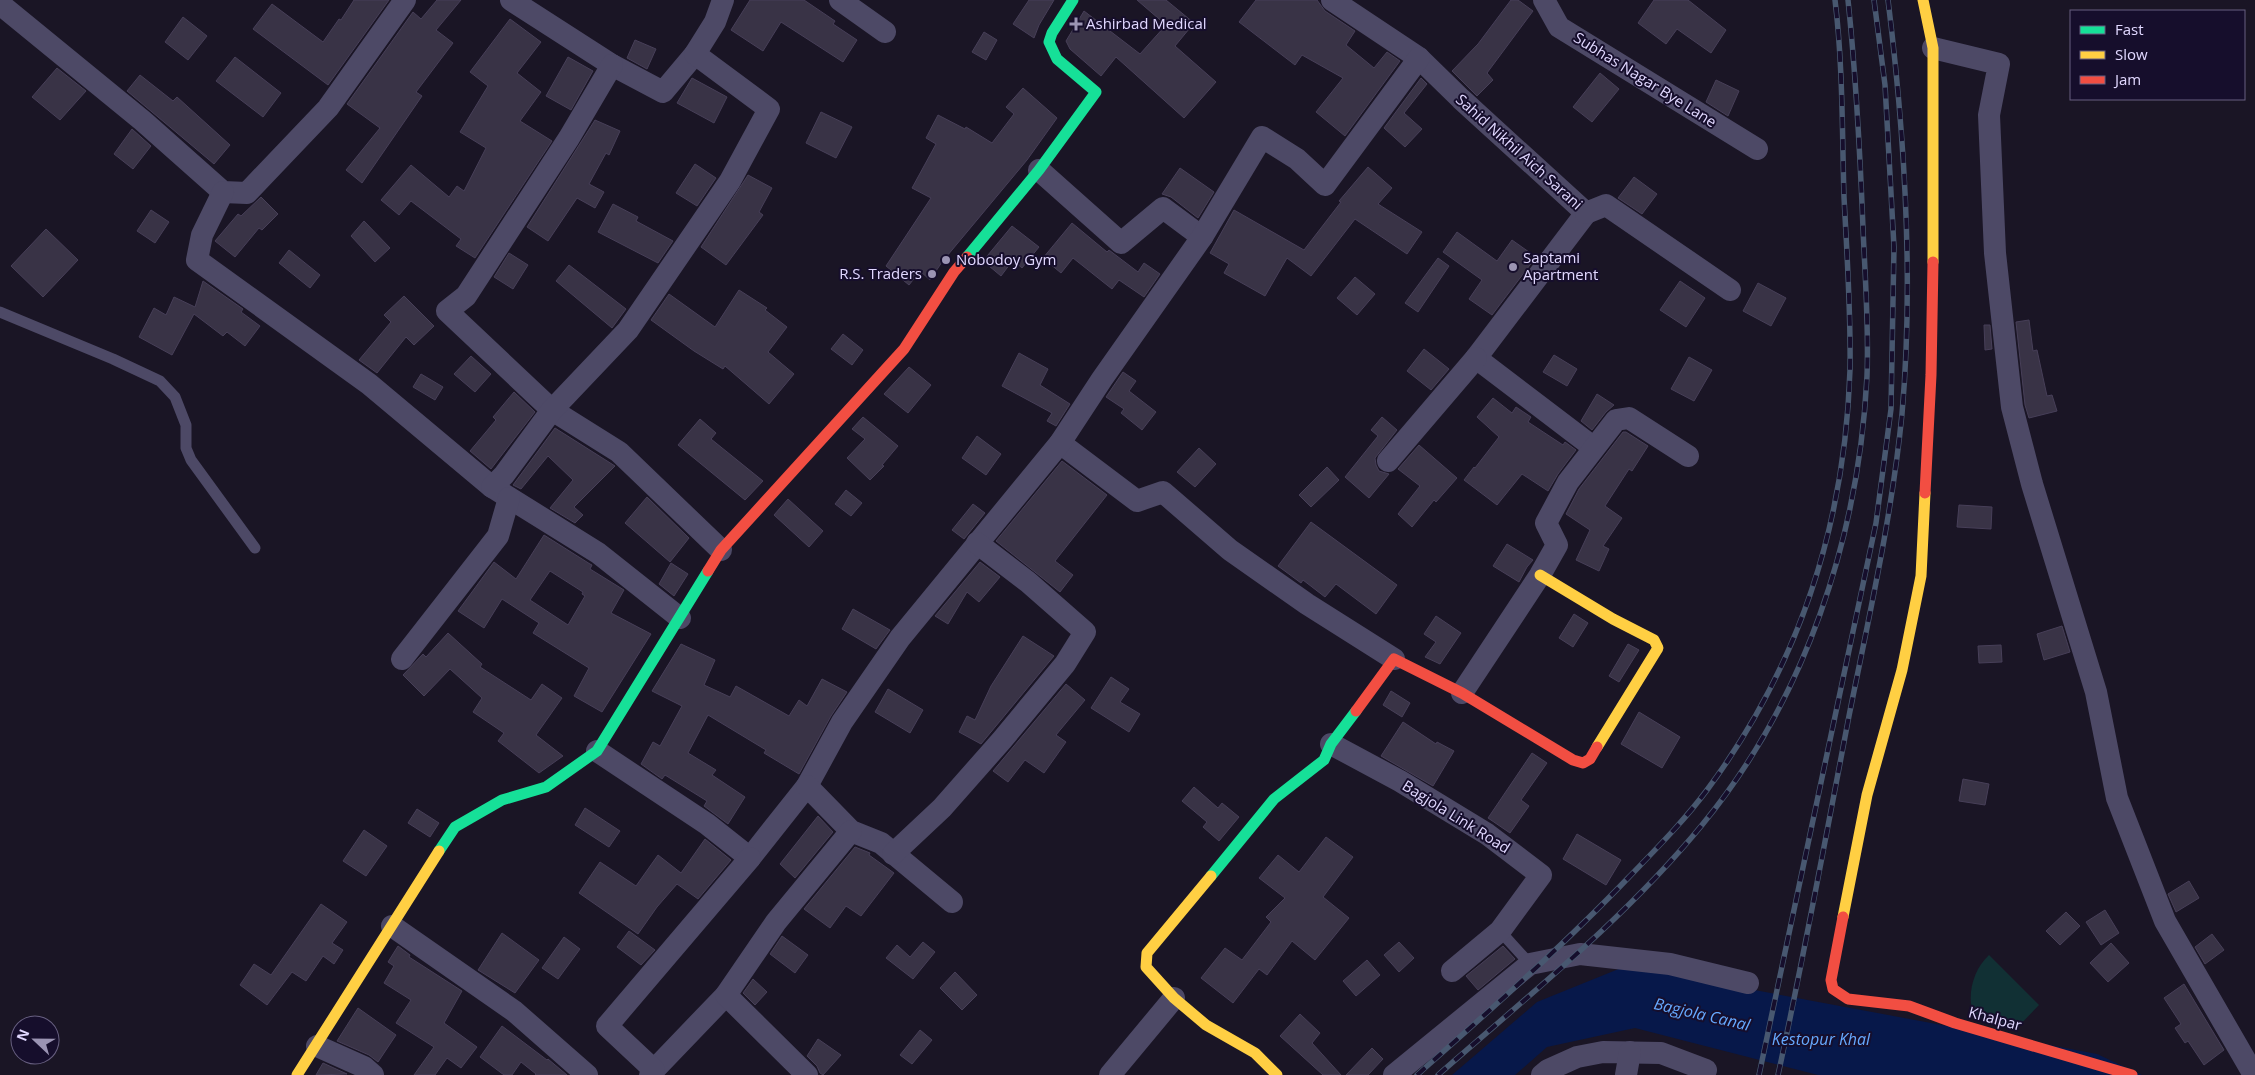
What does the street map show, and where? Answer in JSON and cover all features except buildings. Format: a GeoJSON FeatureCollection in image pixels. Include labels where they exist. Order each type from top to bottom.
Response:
{"type":"FeatureCollection","features":[{"type":"Feature","properties":{"kind":"street"},"geometry":{"type":"LineString","coordinates":[[0,4],[143,121],[223,192],[247,193],[328,108],[405,0]]}},
{"type":"Feature","properties":{"kind":"street"},"geometry":{"type":"LineString","coordinates":[[511,0],[612,65],[663,92],[695,54],[715,22],[723,0]]}},
{"type":"Feature","properties":{"kind":"street"},"geometry":{"type":"LineString","coordinates":[[840,0],[885,32]]}},
{"type":"Feature","properties":{"kind":"street"},"geometry":{"type":"LineString","coordinates":[[297,1075],[456,827],[502,800],[546,787],[597,751],[721,550],[904,349],[954,272],[1039,170],[1096,92],[1057,59],[1049,42],[1059,21],[1073,0]]}},
{"type":"Feature","properties":{"kind":"street","name":"Sahid Nikhil Aich Sarani"},"geometry":{"type":"LineString","coordinates":[[1332,0],[1419,58],[1460,99],[1586,213],[1476,358],[1388,461]]}},
{"type":"Feature","properties":{"kind":"street","name":"Subhas Nagar Bye Lane"},"geometry":{"type":"LineString","coordinates":[[1544,0],[1559,26],[1757,149]]}},
{"type":"Feature","properties":{"kind":"street"},"geometry":{"type":"LineString","coordinates":[[1923,0],[1933,48],[1999,64],[1989,115],[1995,253],[2012,407],[2032,484],[2096,692],[2117,798],[2165,921],[2254,1075]]}},
{"type":"Feature","properties":{"kind":"street","name":"Khalpar"},"geometry":{"type":"LineString","coordinates":[[1933,48],[1934,185],[1930,375],[1921,576],[1902,670],[1867,795],[1831,980],[1833,989],[1848,999],[1909,1006],[1954,1023],[2132,1075]]}},
{"type":"Feature","properties":{"kind":"street"},"geometry":{"type":"LineString","coordinates":[[402,658],[498,536],[504,475],[552,410],[628,330],[730,180],[769,109],[695,54]]}},
{"type":"Feature","properties":{"kind":"street"},"geometry":{"type":"LineString","coordinates":[[851,832],[776,922],[726,995],[652,1073],[606,1026],[750,858],[807,786],[842,722],[900,638],[1060,443],[1102,379],[1202,237],[1262,137],[1297,159],[1325,185],[1419,58]]}},
{"type":"Feature","properties":{"kind":"street"},"geometry":{"type":"LineString","coordinates":[[612,65],[564,146],[466,296],[447,311],[552,410],[619,452],[721,550]]}},
{"type":"Feature","properties":{"kind":"street"},"geometry":{"type":"LineString","coordinates":[[1039,170],[1121,243],[1163,208],[1202,237]]}},
{"type":"Feature","properties":{"kind":"street"},"geometry":{"type":"LineString","coordinates":[[223,192],[202,235],[197,260],[369,384],[501,492],[598,552],[680,618]]}},
{"type":"Feature","properties":{"kind":"street"},"geometry":{"type":"LineString","coordinates":[[1586,213],[1606,205],[1730,290]]}},
{"type":"Feature","properties":{"kind":"street"},"geometry":{"type":"LineString","coordinates":[[1476,358],[1593,447]]}},
{"type":"Feature","properties":{"kind":"street"},"geometry":{"type":"LineString","coordinates":[[1462,692],[1540,576],[1557,545],[1546,523],[1568,482],[1593,447],[1616,420],[1629,418],[1688,456]]}},
{"type":"Feature","properties":{"kind":"street"},"geometry":{"type":"LineString","coordinates":[[1060,443],[1137,501],[1163,492],[1230,550],[1307,604],[1394,659],[1462,692],[1573,760],[1584,763],[1590,759],[1658,648],[1654,640],[1613,619],[1540,576]]}},
{"type":"Feature","properties":{"kind":"street"},"geometry":{"type":"LineString","coordinates":[[893,854],[942,808],[1002,740],[1065,664],[1085,632],[1028,582],[977,543]]}},
{"type":"Feature","properties":{"kind":"street"},"geometry":{"type":"LineString","coordinates":[[1277,1075],[1254,1053],[1230,1037],[1206,1026],[1174,998],[1146,967],[1147,953],[1274,799],[1324,760],[1331,744],[1394,659]]}},
{"type":"Feature","properties":{"kind":"street","name":"Bagjola Link Road"},"geometry":{"type":"LineString","coordinates":[[1331,744],[1400,781],[1487,834],[1542,875],[1500,931],[1452,971]]}},
{"type":"Feature","properties":{"kind":"street"},"geometry":{"type":"LineString","coordinates":[[597,751],[706,824],[750,858]]}},
{"type":"Feature","properties":{"kind":"street"},"geometry":{"type":"LineString","coordinates":[[807,786],[851,832],[881,842],[952,902]]}},
{"type":"Feature","properties":{"kind":"street"},"geometry":{"type":"LineString","coordinates":[[392,926],[514,1011],[587,1075]]}},
{"type":"Feature","properties":{"kind":"street"},"geometry":{"type":"LineString","coordinates":[[1394,1075],[1530,964],[1580,954],[1670,964],[1748,983]]}},
{"type":"Feature","properties":{"kind":"street"},"geometry":{"type":"LineString","coordinates":[[726,995],[807,1075]]}},
{"type":"Feature","properties":{"kind":"street"},"geometry":{"type":"LineString","coordinates":[[1110,1075],[1174,998]]}},
{"type":"Feature","properties":{"kind":"street"},"geometry":{"type":"LineString","coordinates":[[317,1046],[364,1067],[373,1075]]}},
{"type":"Feature","properties":{"kind":"street"},"geometry":{"type":"LineString","coordinates":[[1542,1075],[1548,1070],[1577,1057],[1603,1052],[1661,1053],[1706,1070]]}},
{"type":"Feature","properties":{"kind":"street"},"geometry":{"type":"LineString","coordinates":[[1626,1075],[1630,1052]]}},
{"type":"Feature","properties":{"kind":"lane"},"geometry":{"type":"LineString","coordinates":[[0,312],[137,369],[160,382],[175,397],[186,425],[186,448],[191,460],[255,548]]}},
{"type":"Feature","properties":{"kind":"lane"},"geometry":{"type":"LineString","coordinates":[[1500,931],[1530,964]]}},
{"type":"Feature","properties":{"kind":"green space"},"geometry":{"type":"Polygon","coordinates":[[[1989,955],[2039,1005],[2017,1028],[1983,1020],[1973,1013],[1971,990],[1973,982],[1983,961],[1989,955]]]}},
{"type":"Feature","properties":{"kind":"water","name":"Kestopur Khal"},"geometry":{"type":"Polygon","coordinates":[[[1626,966],[2097,1054],[2142,1075],[1818,1075],[1635,1028],[1547,1047],[1515,1075],[1452,1075],[1537,1002],[1626,966]]]}},
{"type":"Feature","properties":{"kind":"railway"},"geometry":{"type":"LineString","coordinates":[[1417,1075],[1578,928],[1670,835],[1707,790],[1739,743],[1767,694],[1791,643],[1811,591],[1827,538],[1838,483],[1846,427],[1850,370],[1841,74],[1835,0]]}},
{"type":"Feature","properties":{"kind":"railway"},"geometry":{"type":"LineString","coordinates":[[1438,1075],[1609,924],[1702,825],[1738,776],[1770,725],[1797,670],[1820,614],[1838,556],[1852,497],[1862,436],[1867,376],[1867,321],[1861,171],[1848,0]]}},
{"type":"Feature","properties":{"kind":"railway"},"geometry":{"type":"LineString","coordinates":[[1759,1075],[1876,523],[1891,409],[1894,247],[1885,85],[1874,0]]}},
{"type":"Feature","properties":{"kind":"railway"},"geometry":{"type":"LineString","coordinates":[[1778,1075],[1879,566],[1898,452],[1902,414],[1907,311],[1906,207],[1899,103],[1888,0]]}},
{"type":"Feature","properties":{"kind":"traffic: fast"},"geometry":{"type":"LineString","coordinates":[[967,257],[1039,170],[1096,92],[1057,59],[1049,42],[1052,33],[1073,0]]}},
{"type":"Feature","properties":{"kind":"traffic: fast"},"geometry":{"type":"LineString","coordinates":[[439,851],[455,827],[502,800],[546,787],[597,751],[708,571]]}},
{"type":"Feature","properties":{"kind":"traffic: fast"},"geometry":{"type":"LineString","coordinates":[[1211,876],[1274,799],[1324,760],[1331,744],[1356,711]]}},
{"type":"Feature","properties":{"kind":"traffic: slow"},"geometry":{"type":"LineString","coordinates":[[1923,0],[1933,48],[1933,262]]}},
{"type":"Feature","properties":{"kind":"traffic: slow"},"geometry":{"type":"LineString","coordinates":[[1843,917],[1867,795],[1902,670],[1921,576],[1925,493]]}},
{"type":"Feature","properties":{"kind":"traffic: slow"},"geometry":{"type":"LineString","coordinates":[[1540,575],[1613,619],[1654,640],[1658,648],[1597,747]]}},
{"type":"Feature","properties":{"kind":"traffic: slow"},"geometry":{"type":"LineString","coordinates":[[297,1075],[439,851]]}},
{"type":"Feature","properties":{"kind":"traffic: slow"},"geometry":{"type":"LineString","coordinates":[[1211,876],[1147,953],[1146,967],[1174,998],[1206,1025],[1255,1053],[1277,1075]]}},
{"type":"Feature","properties":{"kind":"traffic: jam"},"geometry":{"type":"LineString","coordinates":[[708,571],[721,550],[904,349],[954,272],[967,257]]}},
{"type":"Feature","properties":{"kind":"traffic: jam"},"geometry":{"type":"LineString","coordinates":[[1925,493],[1931,375],[1933,262]]}},
{"type":"Feature","properties":{"kind":"traffic: jam"},"geometry":{"type":"LineString","coordinates":[[1356,711],[1394,659],[1462,693],[1573,760],[1583,763],[1590,759],[1597,747]]}},
{"type":"Feature","properties":{"kind":"traffic: jam"},"geometry":{"type":"LineString","coordinates":[[1843,917],[1831,980],[1833,989],[1848,999],[1909,1006],[1955,1023],[2132,1075]]}},
{"type":"Feature","properties":{"kind":"place","name":"Ashirbad Medical"},"geometry":{"type":"Point","coordinates":[1076,24]}},
{"type":"Feature","properties":{"kind":"place","name":"Nobodoy Gym"},"geometry":{"type":"Point","coordinates":[946,260]}},
{"type":"Feature","properties":{"kind":"place","name":"Saptami Apartment"},"geometry":{"type":"Point","coordinates":[1513,267]}},
{"type":"Feature","properties":{"kind":"place","name":"R.S. Traders"},"geometry":{"type":"Point","coordinates":[932,274]}},
{"type":"Feature","properties":{"kind":"water label","name":"Bagjola Canal"},"geometry":{"type":"Point","coordinates":[1702,1014]}}]}
